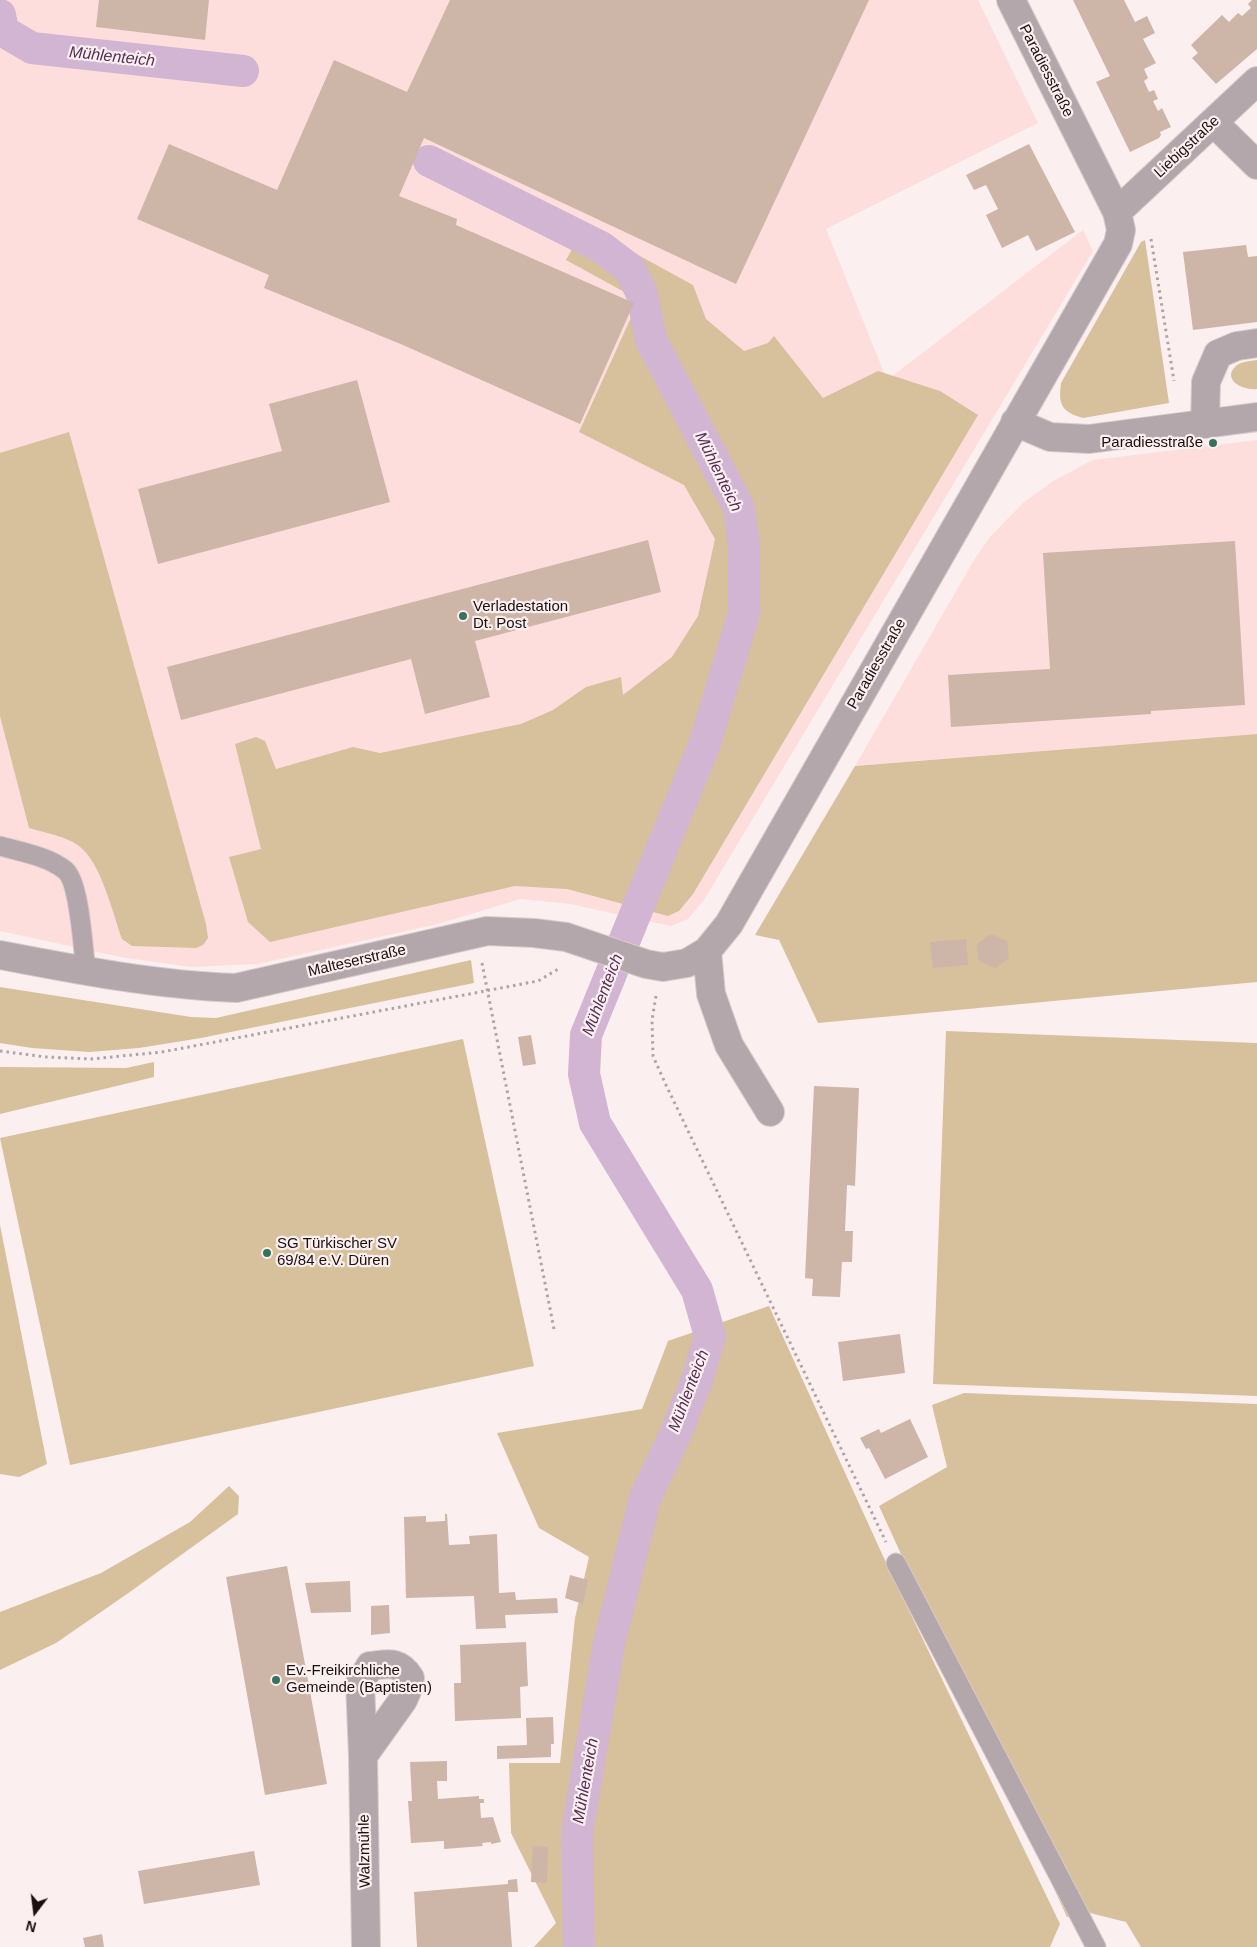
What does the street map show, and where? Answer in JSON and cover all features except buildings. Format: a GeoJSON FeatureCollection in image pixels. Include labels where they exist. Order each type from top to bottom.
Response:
{"type":"FeatureCollection","features":[{"type":"Feature","properties":{"kind":"street","name":"Paradiesstraße"},"geometry":{"type":"LineString","coordinates":[[707,951],[729,924],[1118,244],[1121,230],[1117,212],[1011,0]]}},
{"type":"Feature","properties":{"kind":"street","name":"Liebigstraße"},"geometry":{"type":"LineString","coordinates":[[1117,212],[1257,81]]}},
{"type":"Feature","properties":{"kind":"street"},"geometry":{"type":"LineString","coordinates":[[1213,122],[1257,165]]}},
{"type":"Feature","properties":{"kind":"street"},"geometry":{"type":"LineString","coordinates":[[1204,424],[1206,382],[1218,354],[1237,346],[1257,343]]}},
{"type":"Feature","properties":{"kind":"street"},"geometry":{"type":"LineString","coordinates":[[1015,422],[1050,437],[1089,439],[1257,417]]}},
{"type":"Feature","properties":{"kind":"street","name":"Malteserstraße"},"geometry":{"type":"LineString","coordinates":[[0,955],[118,977],[197,986],[236,988],[487,931],[534,933],[566,937],[655,965],[687,963],[707,951]]}},
{"type":"Feature","properties":{"kind":"street"},"geometry":{"type":"LineString","coordinates":[[707,951],[711,994],[729,1045],[770,1112]]}},
{"type":"Feature","properties":{"kind":"street","name":"Walzmühle"},"geometry":{"type":"LineString","coordinates":[[363,1756],[366,1947]]}},
{"type":"Feature","properties":{"kind":"lane"},"geometry":{"type":"LineString","coordinates":[[0,846],[42,858],[67,872],[76,890],[86,971]]}},
{"type":"Feature","properties":{"kind":"lane"},"geometry":{"type":"LineString","coordinates":[[896,1563],[1096,1947]]}},
{"type":"Feature","properties":{"kind":"path"},"geometry":{"type":"LineString","coordinates":[[1117,212],[1150,232],[1175,384]]}},
{"type":"Feature","properties":{"kind":"path"},"geometry":{"type":"LineString","coordinates":[[475,933],[488,990],[554,1329]]}},
{"type":"Feature","properties":{"kind":"path"},"geometry":{"type":"LineString","coordinates":[[0,1051],[46,1057],[91,1059],[144,1055],[538,980],[569,963],[583,943]]}},
{"type":"Feature","properties":{"kind":"path"},"geometry":{"type":"LineString","coordinates":[[655,965],[652,1020],[653,1056],[682,1122],[896,1563]]}},
{"type":"Feature","properties":{"kind":"shaded area"},"geometry":{"type":"Polygon","coordinates":[[[0,0],[978,0],[1038,123],[826,229],[887,380],[1083,230],[1093,251],[704,900],[688,919],[671,926],[570,904],[520,899],[438,924],[258,964],[190,967],[120,957],[0,931],[0,0]]]}},
{"type":"Feature","properties":{"kind":"shaded area"},"geometry":{"type":"Polygon","coordinates":[[[585,226],[693,285],[706,319],[744,351],[768,343],[774,336],[823,398],[878,371],[940,391],[978,415],[693,894],[679,911],[668,916],[567,889],[515,886],[270,942],[248,922],[229,857],[261,849],[235,744],[256,737],[265,741],[276,769],[353,747],[380,753],[521,724],[553,710],[586,687],[621,677],[623,695],[672,657],[698,616],[715,539],[684,485],[579,432],[639,300],[566,260],[585,226]]]}},
{"type":"Feature","properties":{"kind":"shaded area"},"geometry":{"type":"Polygon","coordinates":[[[1145,240],[1169,403],[1083,418],[1076,416],[1066,410],[1061,402],[1061,383],[1141,242],[1145,240]]]}},
{"type":"Feature","properties":{"kind":"shaded area"},"geometry":{"type":"Polygon","coordinates":[[[1257,360],[1257,389],[1246,388],[1235,383],[1231,375],[1232,370],[1244,362],[1257,360]]]}},
{"type":"Feature","properties":{"kind":"shaded area"},"geometry":{"type":"Polygon","coordinates":[[[69,432],[206,924],[208,938],[203,945],[196,948],[132,946],[122,939],[100,876],[87,854],[79,846],[68,840],[29,828],[0,716],[0,453],[69,432]]]}},
{"type":"Feature","properties":{"kind":"shaded area"},"geometry":{"type":"Polygon","coordinates":[[[1257,440],[1257,734],[855,766],[974,560],[990,537],[1023,503],[1053,481],[1093,460],[1257,440]]]}},
{"type":"Feature","properties":{"kind":"shaded area"},"geometry":{"type":"Polygon","coordinates":[[[1257,734],[1257,982],[818,1023],[779,940],[755,935],[855,766],[1257,734]]]}},
{"type":"Feature","properties":{"kind":"shaded area"},"geometry":{"type":"Polygon","coordinates":[[[471,960],[474,983],[201,1038],[139,1048],[89,1052],[32,1048],[0,1043],[0,987],[191,1017],[216,1018],[471,960]]]}},
{"type":"Feature","properties":{"kind":"shaded area"},"geometry":{"type":"Polygon","coordinates":[[[946,1031],[1257,1043],[1257,1396],[933,1384],[946,1031]]]}},
{"type":"Feature","properties":{"kind":"shaded area","name":"SG Türkischer SV 69/84 e.V. Düren"},"geometry":{"type":"Polygon","coordinates":[[[463,1039],[534,1366],[70,1465],[0,1138],[463,1039]]]}},
{"type":"Feature","properties":{"kind":"shaded area"},"geometry":{"type":"Polygon","coordinates":[[[154,1062],[154,1077],[0,1114],[0,1067],[126,1068],[154,1062]]]}},
{"type":"Feature","properties":{"kind":"shaded area"},"geometry":{"type":"Polygon","coordinates":[[[0,1225],[47,1464],[19,1477],[0,1474],[0,1225]]]}},
{"type":"Feature","properties":{"kind":"shaded area"},"geometry":{"type":"Polygon","coordinates":[[[769,1306],[888,1567],[1060,1924],[1050,1947],[534,1947],[556,1923],[511,1833],[509,1763],[560,1763],[575,1618],[589,1557],[539,1528],[497,1433],[642,1409],[668,1341],[769,1306]]]}},
{"type":"Feature","properties":{"kind":"shaded area"},"geometry":{"type":"Polygon","coordinates":[[[964,1393],[1257,1404],[1257,1947],[1141,1947],[1126,1922],[1082,1911],[1067,1917],[879,1506],[947,1467],[932,1405],[964,1393]]]}},
{"type":"Feature","properties":{"kind":"shaded area"},"geometry":{"type":"Polygon","coordinates":[[[229,1486],[239,1496],[238,1514],[56,1643],[0,1670],[0,1612],[101,1573],[190,1522],[229,1486]]]}},
{"type":"Feature","properties":{"kind":"waterway","name":"Mühlenteich"},"geometry":{"type":"LineString","coordinates":[[0,15],[3,31],[32,48],[243,71]]}},
{"type":"Feature","properties":{"kind":"waterway","name":"Mühlenteich"},"geometry":{"type":"LineString","coordinates":[[429,161],[601,247],[630,269],[642,294],[651,340],[739,508],[744,546],[744,613],[705,743],[586,1035],[584,1074],[595,1123],[697,1290],[710,1336],[697,1380],[675,1435],[645,1498],[609,1644],[577,1832],[579,1947]]}},
{"type":"Feature","properties":{"kind":"place","name":"Paradiesstraße"},"geometry":{"type":"Point","coordinates":[1213,443]}},
{"type":"Feature","properties":{"kind":"place","name":"Verladestation Dt. Post"},"geometry":{"type":"Point","coordinates":[463,616]}},
{"type":"Feature","properties":{"kind":"place","name":"SG Türkischer SV 69/84 e.V. Düren"},"geometry":{"type":"Point","coordinates":[267,1253]}},
{"type":"Feature","properties":{"kind":"place","name":"Ev.-Freikirchliche Gemeinde (Baptisten)"},"geometry":{"type":"Point","coordinates":[276,1680]}}]}
